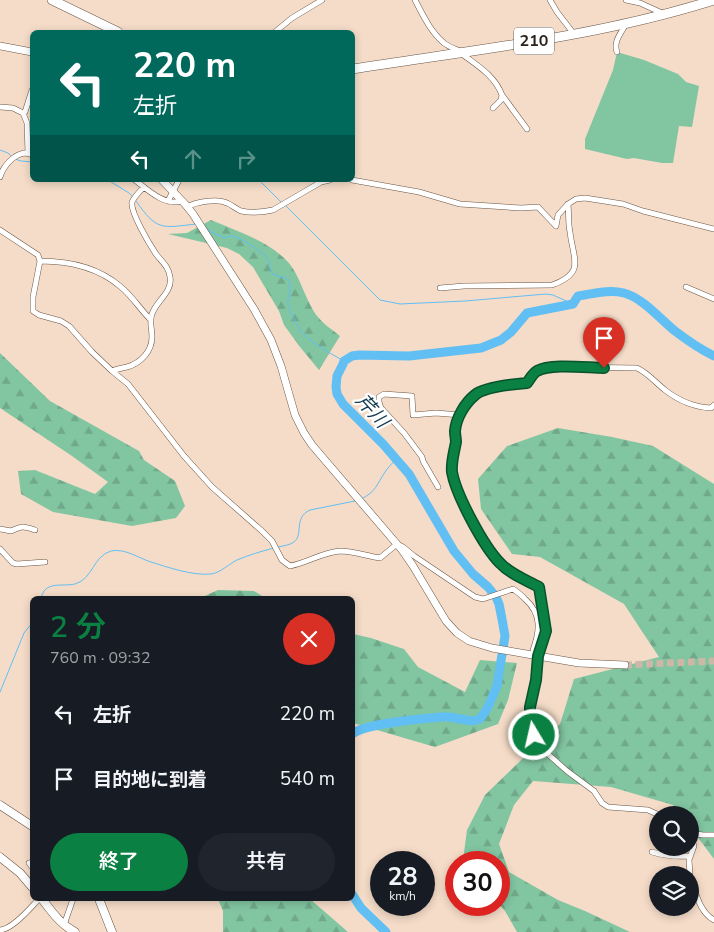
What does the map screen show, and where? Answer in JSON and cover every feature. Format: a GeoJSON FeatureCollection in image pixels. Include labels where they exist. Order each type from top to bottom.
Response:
{"type":"FeatureCollection","features":[{"type":"Feature","properties":{"kind":"highway"},"geometry":{"type":"LineString","coordinates":[[52,0],[114,30]]}},
{"type":"Feature","properties":{"kind":"highway","name":"210"},"geometry":{"type":"LineString","coordinates":[[355,69],[575,35],[664,15],[714,0]]}},
{"type":"Feature","properties":{"kind":"main road"},"geometry":{"type":"LineString","coordinates":[[0,805],[30,825]]}},
{"type":"Feature","properties":{"kind":"main road"},"geometry":{"type":"LineString","coordinates":[[0,857],[20,873],[30,885]]}},
{"type":"Feature","properties":{"kind":"main road"},"geometry":{"type":"LineString","coordinates":[[43,901],[56,918],[75,932]]}},
{"type":"Feature","properties":{"kind":"main road"},"geometry":{"type":"LineString","coordinates":[[100,901],[112,932]]}},
{"type":"Feature","properties":{"kind":"street"},"geometry":{"type":"LineString","coordinates":[[277,30],[292,18],[322,0]]}},
{"type":"Feature","properties":{"kind":"street"},"geometry":{"type":"LineString","coordinates":[[415,0],[426,22],[439,38],[445,44],[462,52],[497,83],[502,95],[528,129]]}},
{"type":"Feature","properties":{"kind":"street"},"geometry":{"type":"LineString","coordinates":[[550,0],[575,35]]}},
{"type":"Feature","properties":{"kind":"street"},"geometry":{"type":"LineString","coordinates":[[626,0],[640,3],[664,15]]}},
{"type":"Feature","properties":{"kind":"street"},"geometry":{"type":"LineString","coordinates":[[617,52],[616,42],[626,24]]}},
{"type":"Feature","properties":{"kind":"street"},"geometry":{"type":"LineString","coordinates":[[0,46],[30,52]]}},
{"type":"Feature","properties":{"kind":"street"},"geometry":{"type":"LineString","coordinates":[[493,108],[501,100],[502,95]]}},
{"type":"Feature","properties":{"kind":"street"},"geometry":{"type":"LineString","coordinates":[[24,114],[30,97]]}},
{"type":"Feature","properties":{"kind":"street"},"geometry":{"type":"LineString","coordinates":[[0,107],[13,108],[24,114],[27,123],[30,154],[21,154],[15,157],[8,163],[0,177]]}},
{"type":"Feature","properties":{"kind":"street"},"geometry":{"type":"LineString","coordinates":[[355,181],[419,192],[460,204],[521,208],[538,207],[556,226],[558,215],[568,204],[576,199],[585,198],[623,204],[714,229]]}},
{"type":"Feature","properties":{"kind":"street"},"geometry":{"type":"LineString","coordinates":[[138,182],[168,202],[182,201]]}},
{"type":"Feature","properties":{"kind":"street"},"geometry":{"type":"LineString","coordinates":[[164,182],[189,210],[254,309],[271,340],[281,366],[290,402],[307,438],[372,514],[413,566],[451,627],[461,636],[475,644],[492,648],[579,662],[625,665]]}},
{"type":"Feature","properties":{"kind":"street"},"geometry":{"type":"LineString","coordinates":[[168,202],[178,182]]}},
{"type":"Feature","properties":{"kind":"street"},"geometry":{"type":"LineString","coordinates":[[189,210],[194,204],[222,201],[243,211],[267,212],[321,182]]}},
{"type":"Feature","properties":{"kind":"street"},"geometry":{"type":"LineString","coordinates":[[112,371],[129,367],[141,361],[150,349],[152,336],[150,319],[152,311],[170,287],[167,267],[157,256],[143,234],[132,210],[132,202],[144,187]]}},
{"type":"Feature","properties":{"kind":"street"},"geometry":{"type":"LineString","coordinates":[[440,288],[552,285],[563,281],[572,274],[576,264],[570,232],[568,204]]}},
{"type":"Feature","properties":{"kind":"street"},"geometry":{"type":"LineString","coordinates":[[0,230],[38,255],[40,261],[33,297],[33,311],[39,315],[61,320],[69,326],[92,352],[128,384],[184,456],[212,487],[272,541],[282,560],[290,566],[298,565],[308,560],[341,551],[380,558],[396,544]]}},
{"type":"Feature","properties":{"kind":"street"},"geometry":{"type":"LineString","coordinates":[[40,261],[59,261],[76,264],[108,276],[122,288],[150,319]]}},
{"type":"Feature","properties":{"kind":"street"},"geometry":{"type":"LineString","coordinates":[[686,287],[714,300]]}},
{"type":"Feature","properties":{"kind":"street"},"geometry":{"type":"LineString","coordinates":[[535,656],[546,631],[539,587],[522,579],[500,564],[473,523],[454,481],[452,454],[456,441],[455,429],[460,415],[467,404],[476,394],[527,383],[534,372],[544,368],[570,367],[637,368],[658,382],[663,388],[689,404],[711,408],[714,405]]}},
{"type":"Feature","properties":{"kind":"street"},"geometry":{"type":"LineString","coordinates":[[438,487],[422,457],[404,433],[381,408],[380,397],[384,394],[412,396],[413,415],[436,413],[460,415]]}},
{"type":"Feature","properties":{"kind":"street"},"geometry":{"type":"LineString","coordinates":[[0,528],[11,531],[23,526],[35,530]]}},
{"type":"Feature","properties":{"kind":"street"},"geometry":{"type":"LineString","coordinates":[[396,544],[403,546],[414,556],[475,597],[483,598],[513,590],[517,591],[531,604],[538,620],[537,639],[533,650],[536,680],[530,707],[530,718],[534,735],[540,748],[566,771],[594,791],[602,803],[608,807],[649,810]]}},
{"type":"Feature","properties":{"kind":"street"},"geometry":{"type":"LineString","coordinates":[[0,549],[13,563],[45,562]]}},
{"type":"Feature","properties":{"kind":"street"},"geometry":{"type":"LineString","coordinates":[[699,835],[714,835]]}},
{"type":"Feature","properties":{"kind":"street"},"geometry":{"type":"LineString","coordinates":[[665,856],[690,856],[690,866]]}},
{"type":"Feature","properties":{"kind":"street"},"geometry":{"type":"LineString","coordinates":[[0,930],[5,930],[39,901]]}},
{"type":"Feature","properties":{"kind":"street"},"geometry":{"type":"LineString","coordinates":[[64,925],[72,901]]}},
{"type":"Feature","properties":{"kind":"street"},"geometry":{"type":"LineString","coordinates":[[699,902],[702,910],[708,917],[714,920]]}},
{"type":"Feature","properties":{"kind":"green space"},"geometry":{"type":"Polygon","coordinates":[[[617,52],[644,60],[678,74],[686,82],[699,86],[692,127],[679,126],[673,163],[634,158],[627,159],[585,149],[585,139],[613,70],[617,52]]]}},
{"type":"Feature","properties":{"kind":"green space"},"geometry":{"type":"Polygon","coordinates":[[[211,220],[262,242],[280,255],[292,267],[315,314],[340,336],[319,370],[284,325],[279,311],[253,267],[239,254],[227,248],[168,234],[187,233],[211,220]]]}},
{"type":"Feature","properties":{"kind":"green space"},"geometry":{"type":"Polygon","coordinates":[[[0,353],[50,401],[139,451],[144,460],[175,481],[185,506],[176,518],[132,526],[53,512],[21,494],[18,471],[35,470],[95,494],[108,482],[0,408],[0,353]]]}},
{"type":"Feature","properties":{"kind":"green space"},"geometry":{"type":"Polygon","coordinates":[[[558,428],[612,437],[653,446],[714,484],[714,859],[699,839],[699,806],[674,806],[611,787],[533,781],[514,805],[499,844],[502,851],[464,851],[467,830],[485,795],[560,724],[574,679],[659,657],[624,604],[540,557],[512,554],[481,509],[478,479],[507,446],[558,428]]]}},
{"type":"Feature","properties":{"kind":"green space"},"geometry":{"type":"Polygon","coordinates":[[[218,590],[254,591],[262,596],[205,596],[218,590]]]}},
{"type":"Feature","properties":{"kind":"green space"},"geometry":{"type":"Polygon","coordinates":[[[355,634],[404,649],[418,667],[465,692],[480,660],[517,663],[508,700],[498,724],[435,747],[355,724],[355,634]]]}},
{"type":"Feature","properties":{"kind":"green space"},"geometry":{"type":"Polygon","coordinates":[[[510,873],[558,900],[630,932],[517,932],[508,916],[510,916],[510,873]]]}},
{"type":"Feature","properties":{"kind":"green space"},"geometry":{"type":"Polygon","coordinates":[[[219,901],[312,901],[348,932],[223,932],[223,911],[219,901]]]}},
{"type":"Feature","properties":{"kind":"waterway"},"geometry":{"type":"LineString","coordinates":[[0,150],[12,157]]}},
{"type":"Feature","properties":{"kind":"waterway"},"geometry":{"type":"LineString","coordinates":[[15,159],[30,162]]}},
{"type":"Feature","properties":{"kind":"waterway"},"geometry":{"type":"LineString","coordinates":[[111,182],[132,196]]}},
{"type":"Feature","properties":{"kind":"waterway"},"geometry":{"type":"LineString","coordinates":[[261,182],[282,203]]}},
{"type":"Feature","properties":{"kind":"waterway"},"geometry":{"type":"LineString","coordinates":[[136,201],[155,223],[167,226],[196,224]]}},
{"type":"Feature","properties":{"kind":"waterway"},"geometry":{"type":"LineString","coordinates":[[285,205],[380,300],[400,304],[546,294],[573,304]]}},
{"type":"Feature","properties":{"kind":"waterway"},"geometry":{"type":"LineString","coordinates":[[206,228],[225,238],[236,237],[266,256],[273,274],[286,278],[289,282],[288,305],[300,330],[315,343],[344,361]]}},
{"type":"Feature","properties":{"kind":"waterway","name":"芹川"},"geometry":{"type":"LineString","coordinates":[[355,732],[381,724],[408,720],[441,717],[472,721],[480,719],[487,709],[497,686],[505,636],[496,597],[454,551],[409,474],[383,444],[343,404],[337,394],[337,376],[344,361],[352,356],[359,355],[409,356],[481,348],[501,340],[511,332],[527,313],[573,304],[578,296],[601,292],[624,293],[638,299],[680,335],[714,356]]}},
{"type":"Feature","properties":{"kind":"waterway"},"geometry":{"type":"LineString","coordinates":[[361,499],[373,491],[386,470],[396,459]]}},
{"type":"Feature","properties":{"kind":"waterway"},"geometry":{"type":"LineString","coordinates":[[278,547],[288,545],[297,539],[302,517],[310,510],[355,501]]}},
{"type":"Feature","properties":{"kind":"waterway"},"geometry":{"type":"LineString","coordinates":[[42,596],[46,589],[50,587],[75,584],[81,581],[90,573],[96,562],[111,551],[126,552],[172,569],[211,574],[237,560],[274,548]]}},
{"type":"Feature","properties":{"kind":"waterway"},"geometry":{"type":"LineString","coordinates":[[0,692],[24,633],[30,626]]}},
{"type":"Feature","properties":{"kind":"waterway","name":"芹川"},"geometry":{"type":"LineString","coordinates":[[355,899],[361,908],[386,932]]}},
{"type":"Feature","properties":{"kind":"tunnel"},"geometry":{"type":"LineString","coordinates":[[625,665],[714,661]]}},
{"type":"Feature","properties":{"kind":"route"},"geometry":{"type":"LineString","coordinates":[[534,735],[530,718],[530,707],[536,680],[538,656],[546,631],[539,587],[522,579],[500,564],[473,523],[454,481],[452,454],[456,441],[455,429],[460,415],[476,394],[505,386],[527,383],[534,372],[544,368],[604,368]]}}]}
